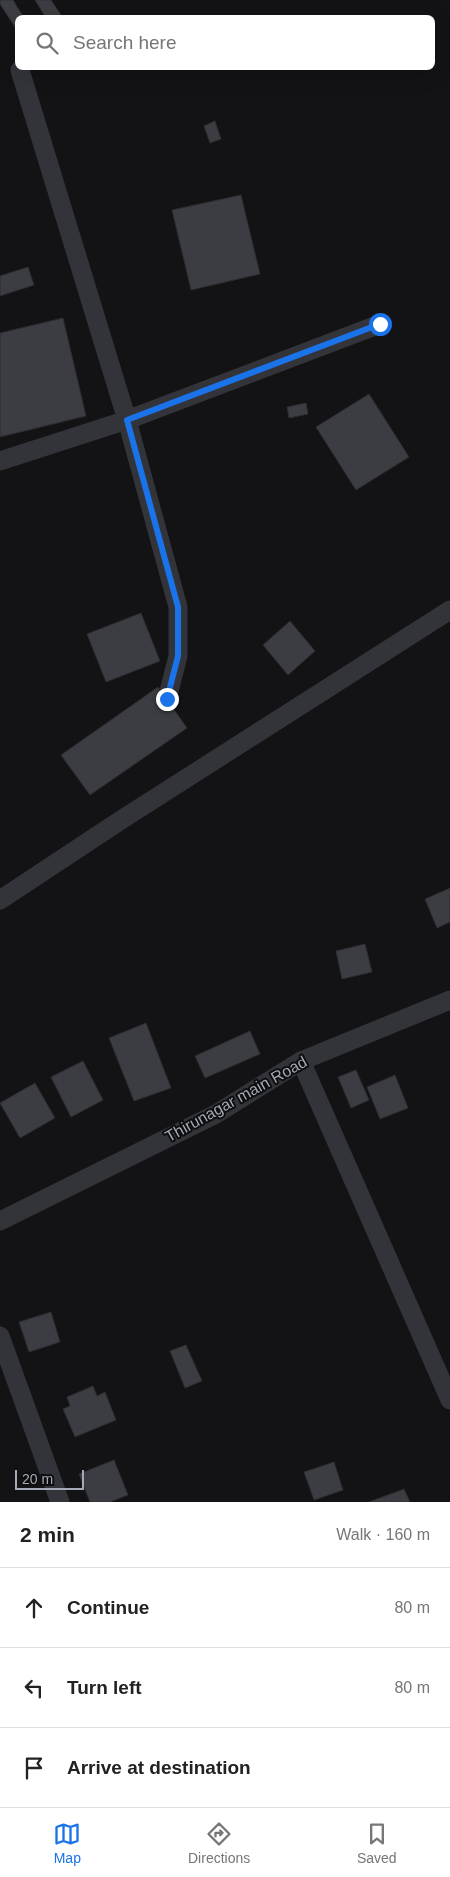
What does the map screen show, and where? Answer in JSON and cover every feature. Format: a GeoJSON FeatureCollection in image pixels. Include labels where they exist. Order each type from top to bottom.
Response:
{"type":"FeatureCollection","features":[{"type":"Feature","properties":{"kind":"street"},"geometry":{"type":"LineString","coordinates":[[20,70],[127,420],[178,607],[178,656],[167,699]]}},
{"type":"Feature","properties":{"kind":"street"},"geometry":{"type":"LineString","coordinates":[[0,461],[127,420],[380,324]]}},
{"type":"Feature","properties":{"kind":"street"},"geometry":{"type":"LineString","coordinates":[[0,900],[121,820],[450,610]]}},
{"type":"Feature","properties":{"kind":"street","name":"Thirunagar main Road"},"geometry":{"type":"LineString","coordinates":[[0,1222],[216,1114],[301,1061],[450,1000]]}},
{"type":"Feature","properties":{"kind":"street"},"geometry":{"type":"LineString","coordinates":[[301,1061],[450,1400]]}},
{"type":"Feature","properties":{"kind":"street"},"geometry":{"type":"LineString","coordinates":[[0,1336],[60,1502]]}},
{"type":"Feature","properties":{"kind":"building"},"geometry":{"type":"Polygon","coordinates":[[[0,0],[13,0],[22,15],[15,15],[15,27],[0,4],[0,0]]]}},
{"type":"Feature","properties":{"kind":"building"},"geometry":{"type":"Polygon","coordinates":[[[35,0],[51,0],[61,15],[44,15],[35,0]]]}},
{"type":"Feature","properties":{"kind":"building"},"geometry":{"type":"Polygon","coordinates":[[[215,121],[221,139],[210,143],[204,126],[215,121]]]}},
{"type":"Feature","properties":{"kind":"building"},"geometry":{"type":"Polygon","coordinates":[[[241,195],[260,274],[191,290],[172,210],[241,195]]]}},
{"type":"Feature","properties":{"kind":"building"},"geometry":{"type":"Polygon","coordinates":[[[28,267],[34,285],[0,296],[0,276],[28,267]]]}},
{"type":"Feature","properties":{"kind":"building"},"geometry":{"type":"Polygon","coordinates":[[[63,318],[86,416],[0,437],[0,333],[63,318]]]}},
{"type":"Feature","properties":{"kind":"building"},"geometry":{"type":"Polygon","coordinates":[[[369,394],[409,457],[356,490],[316,427],[369,394]]]}},
{"type":"Feature","properties":{"kind":"building"},"geometry":{"type":"Polygon","coordinates":[[[306,403],[308,414],[289,418],[287,407],[306,403]]]}},
{"type":"Feature","properties":{"kind":"building"},"geometry":{"type":"Polygon","coordinates":[[[141,613],[160,661],[106,682],[87,634],[141,613]]]}},
{"type":"Feature","properties":{"kind":"building"},"geometry":{"type":"Polygon","coordinates":[[[290,621],[315,651],[288,675],[263,645],[290,621]]]}},
{"type":"Feature","properties":{"kind":"building"},"geometry":{"type":"Polygon","coordinates":[[[158,687],[187,728],[90,795],[61,755],[158,687]]]}},
{"type":"Feature","properties":{"kind":"building"},"geometry":{"type":"Polygon","coordinates":[[[450,888],[450,922],[437,928],[425,899],[450,888]]]}},
{"type":"Feature","properties":{"kind":"building"},"geometry":{"type":"Polygon","coordinates":[[[365,944],[372,972],[342,979],[336,951],[365,944]]]}},
{"type":"Feature","properties":{"kind":"building"},"geometry":{"type":"Polygon","coordinates":[[[146,1023],[171,1088],[134,1101],[109,1038],[146,1023]]]}},
{"type":"Feature","properties":{"kind":"building"},"geometry":{"type":"Polygon","coordinates":[[[250,1031],[260,1054],[205,1078],[195,1056],[250,1031]]]}},
{"type":"Feature","properties":{"kind":"building"},"geometry":{"type":"Polygon","coordinates":[[[83,1061],[103,1100],[71,1117],[51,1077],[83,1061]]]}},
{"type":"Feature","properties":{"kind":"building"},"geometry":{"type":"Polygon","coordinates":[[[356,1070],[369,1100],[351,1108],[338,1077],[356,1070]]]}},
{"type":"Feature","properties":{"kind":"building"},"geometry":{"type":"Polygon","coordinates":[[[395,1075],[408,1108],[380,1119],[367,1087],[395,1075]]]}},
{"type":"Feature","properties":{"kind":"building"},"geometry":{"type":"Polygon","coordinates":[[[35,1083],[55,1118],[20,1138],[0,1103],[35,1083]]]}},
{"type":"Feature","properties":{"kind":"building"},"geometry":{"type":"Polygon","coordinates":[[[51,1312],[60,1342],[29,1352],[19,1322],[51,1312]]]}},
{"type":"Feature","properties":{"kind":"building"},"geometry":{"type":"Polygon","coordinates":[[[186,1345],[202,1381],[185,1388],[170,1351],[186,1345]]]}},
{"type":"Feature","properties":{"kind":"building"},"geometry":{"type":"Polygon","coordinates":[[[93,1386],[97,1396],[105,1392],[116,1420],[75,1437],[63,1409],[70,1406],[67,1397],[93,1386]]]}},
{"type":"Feature","properties":{"kind":"building"},"geometry":{"type":"Polygon","coordinates":[[[114,1460],[128,1495],[110,1502],[90,1502],[79,1474],[114,1460]]]}},
{"type":"Feature","properties":{"kind":"building"},"geometry":{"type":"Polygon","coordinates":[[[334,1462],[343,1490],[314,1500],[304,1472],[334,1462]]]}},
{"type":"Feature","properties":{"kind":"building"},"geometry":{"type":"Polygon","coordinates":[[[404,1489],[410,1502],[369,1502],[404,1489]]]}},
{"type":"Feature","properties":{"kind":"route"},"geometry":{"type":"LineString","coordinates":[[167,699],[178,656],[178,607],[127,420],[380,324]]}}]}
